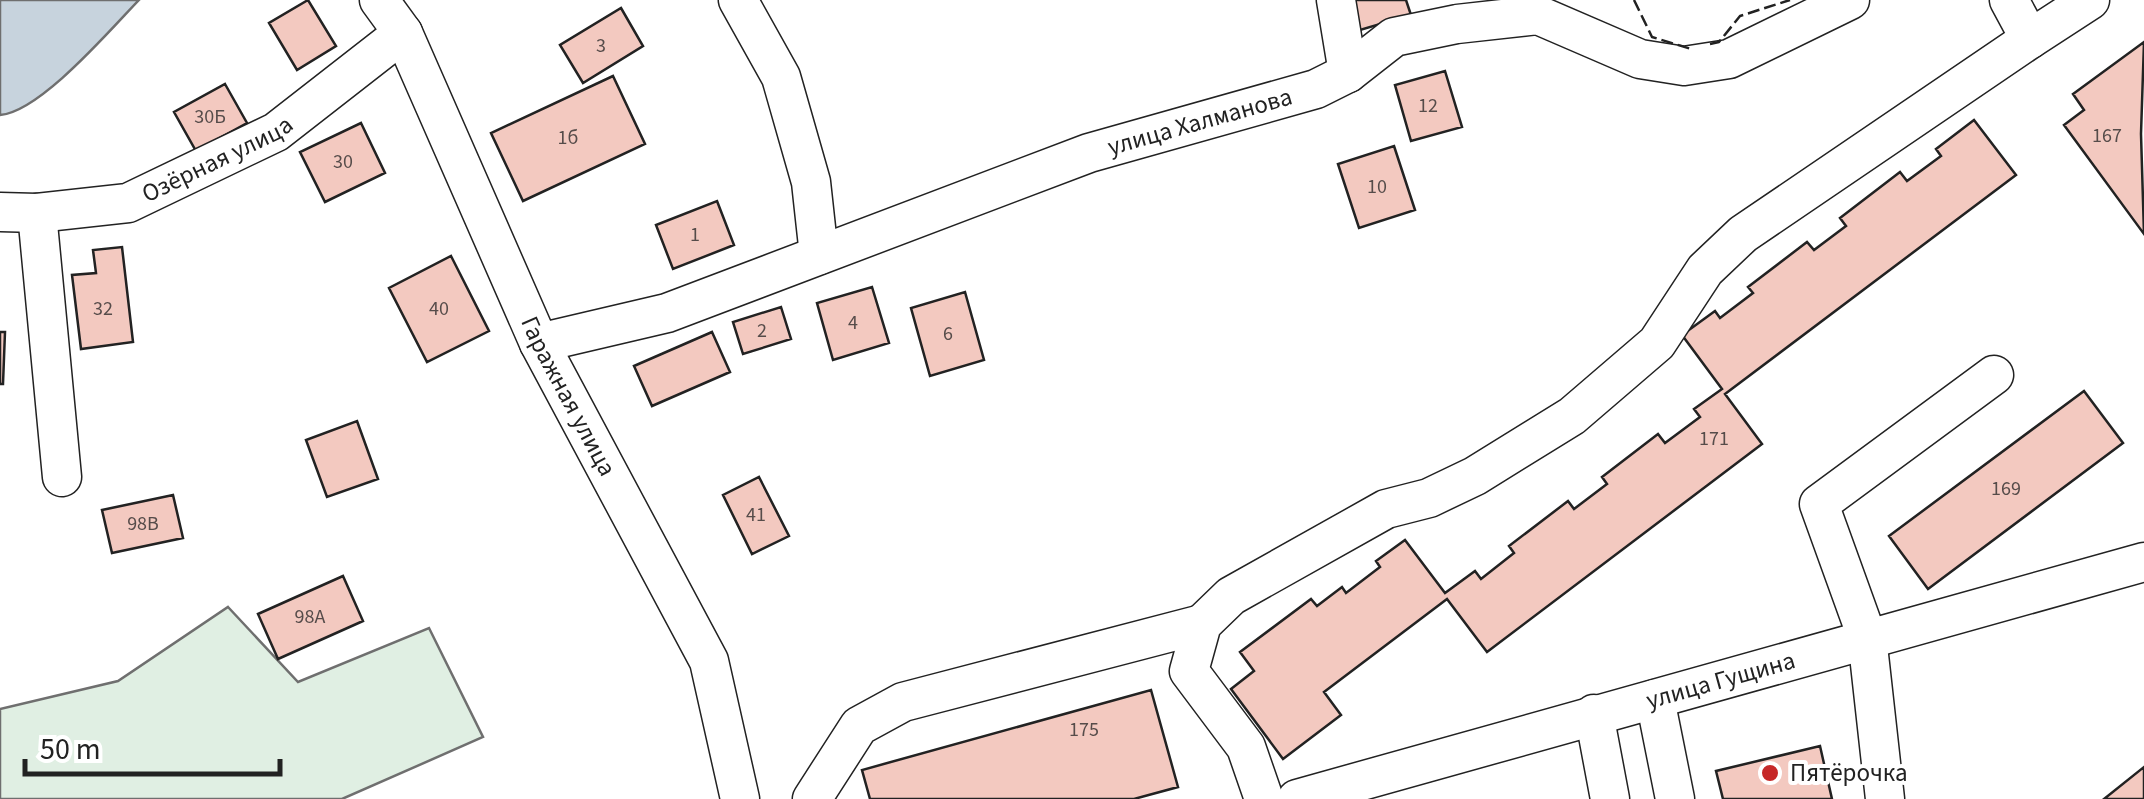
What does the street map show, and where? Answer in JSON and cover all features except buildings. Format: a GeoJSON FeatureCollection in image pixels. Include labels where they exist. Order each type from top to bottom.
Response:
{"type":"FeatureCollection","features":[{"type":"Feature","properties":{"kind":"street","name":"Гаражная улица"},"geometry":{"type":"LineString","coordinates":[[379,0],[403,33],[539,343],[708,662],[740,799]]}},
{"type":"Feature","properties":{"kind":"street"},"geometry":{"type":"LineString","coordinates":[[738,0],[781,77],[811,182],[819,255]]}},
{"type":"Feature","properties":{"kind":"street"},"geometry":{"type":"LineString","coordinates":[[1336,0],[1348,73]]}},
{"type":"Feature","properties":{"kind":"street","name":"улица Халманова"},"geometry":{"type":"LineString","coordinates":[[539,343],[666,313],[1089,153],[1316,89],[1348,73],[1394,37],[1538,16],[1640,59],[1684,66],[1729,59],[1850,0]]}},
{"type":"Feature","properties":{"kind":"street"},"geometry":{"type":"LineString","coordinates":[[2009,0],[2030,39]]}},
{"type":"Feature","properties":{"kind":"street"},"geometry":{"type":"LineString","coordinates":[[812,799],[859,726],[903,702],[1202,624],[1248,586],[1386,509],[1430,498],[1475,476],[1572,416],[1658,343],[1704,270],[1743,234],[2090,0]]}},
{"type":"Feature","properties":{"kind":"street","name":"Озёрная улица"},"geometry":{"type":"LineString","coordinates":[[18,212],[128,203],[276,132],[403,33]]}},
{"type":"Feature","properties":{"kind":"street"},"geometry":{"type":"LineString","coordinates":[[18,212],[62,477]]}},
{"type":"Feature","properties":{"kind":"street"},"geometry":{"type":"LineString","coordinates":[[1885,799],[1867,637],[1819,504],[1994,375]]}},
{"type":"Feature","properties":{"kind":"street","name":"улица Гущина"},"geometry":{"type":"LineString","coordinates":[[1297,799],[2144,562]]}},
{"type":"Feature","properties":{"kind":"street"},"geometry":{"type":"LineString","coordinates":[[1202,624],[1190,653],[1189,671],[1246,747],[1264,799]]}},
{"type":"Feature","properties":{"kind":"street"},"geometry":{"type":"LineString","coordinates":[[1655,699],[1675,799]]}},
{"type":"Feature","properties":{"kind":"street"},"geometry":{"type":"LineString","coordinates":[[1594,714],[1610,799]]}},
{"type":"Feature","properties":{"kind":"green space"},"geometry":{"type":"Polygon","coordinates":[[[228,607],[298,682],[429,628],[483,737],[342,799],[0,799],[0,709],[118,681],[228,607]]]}},
{"type":"Feature","properties":{"kind":"shaded area"},"geometry":{"type":"Polygon","coordinates":[[[0,0],[139,0],[54,85],[35,100],[0,115],[0,0]]]}},
{"type":"Feature","properties":{"kind":"fence"},"geometry":{"type":"LineString","coordinates":[[1634,0],[1652,37],[1691,49]]}},
{"type":"Feature","properties":{"kind":"fence"},"geometry":{"type":"LineString","coordinates":[[1710,44],[1719,42],[1740,16],[1790,0]]}},
{"type":"Feature","properties":{"kind":"place","name":"Пятёрочка"},"geometry":{"type":"Point","coordinates":[1770,773]}}]}
